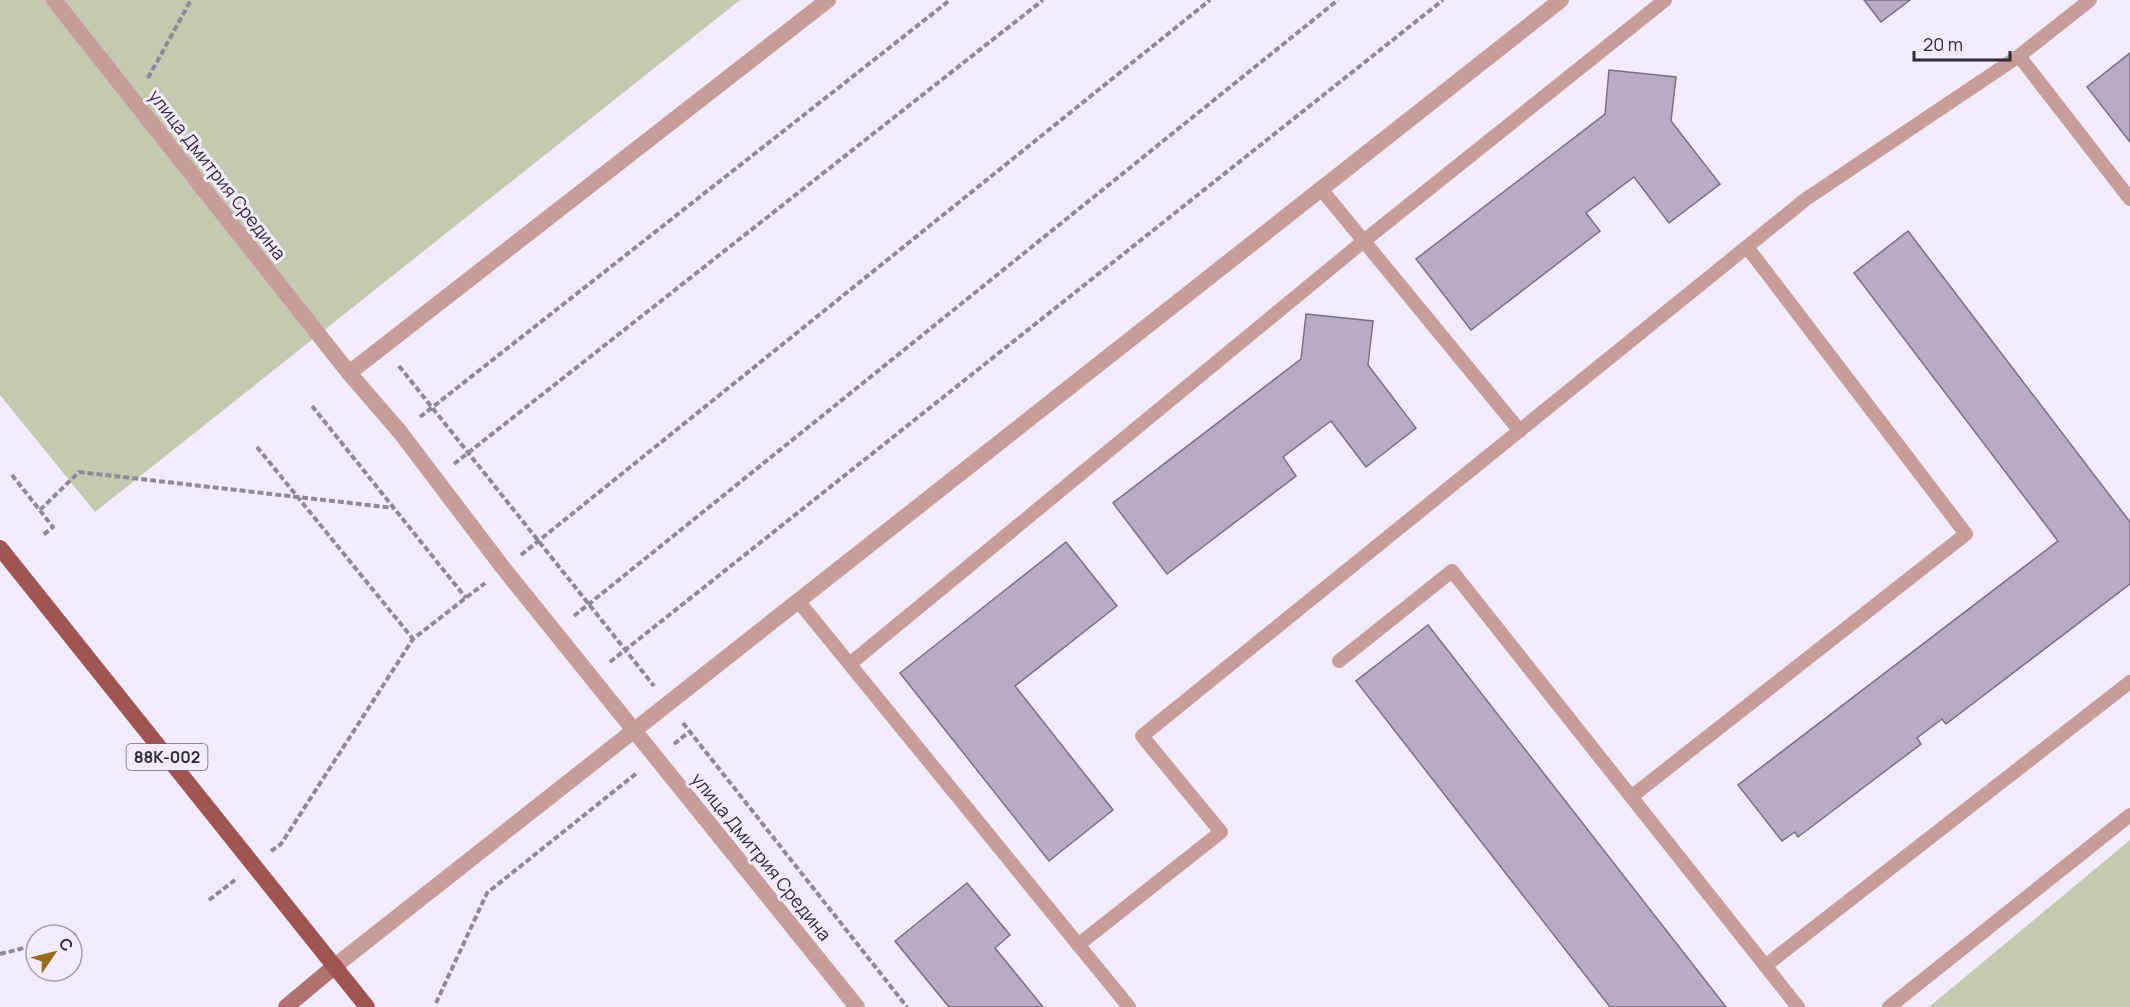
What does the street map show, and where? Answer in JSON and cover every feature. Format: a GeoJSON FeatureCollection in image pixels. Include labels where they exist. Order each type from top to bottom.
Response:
{"type":"FeatureCollection","features":[{"type":"Feature","properties":{"kind":"main road","name":"88К-002"},"geometry":{"type":"LineString","coordinates":[[0,548],[368,1007]]}},
{"type":"Feature","properties":{"kind":"main road"},"geometry":{"type":"LineString","coordinates":[[286,1007],[335,966]]}},
{"type":"Feature","properties":{"kind":"street","name":"улица Дмитрия Средина"},"geometry":{"type":"LineString","coordinates":[[54,0],[350,373],[400,432],[554,632],[857,1007]]}},
{"type":"Feature","properties":{"kind":"street"},"geometry":{"type":"LineString","coordinates":[[350,373],[385,348],[828,0]]}},
{"type":"Feature","properties":{"kind":"street"},"geometry":{"type":"LineString","coordinates":[[335,966],[1561,0]]}},
{"type":"Feature","properties":{"kind":"lane"},"geometry":{"type":"LineString","coordinates":[[851,663],[1365,240],[1665,0]]}},
{"type":"Feature","properties":{"kind":"lane"},"geometry":{"type":"LineString","coordinates":[[1078,945],[1221,832],[1142,736],[1806,199],[2019,56],[2090,0]]}},
{"type":"Feature","properties":{"kind":"lane"},"geometry":{"type":"LineString","coordinates":[[2019,56],[2130,199]]}},
{"type":"Feature","properties":{"kind":"lane"},"geometry":{"type":"LineString","coordinates":[[1321,189],[1520,431]]}},
{"type":"Feature","properties":{"kind":"lane"},"geometry":{"type":"LineString","coordinates":[[1631,797],[1966,534],[1747,247]]}},
{"type":"Feature","properties":{"kind":"lane"},"geometry":{"type":"LineString","coordinates":[[1339,661],[1452,571],[1798,1007]]}},
{"type":"Feature","properties":{"kind":"lane"},"geometry":{"type":"LineString","coordinates":[[799,602],[1129,1007]]}},
{"type":"Feature","properties":{"kind":"lane"},"geometry":{"type":"LineString","coordinates":[[1765,966],[2130,682]]}},
{"type":"Feature","properties":{"kind":"lane"},"geometry":{"type":"LineString","coordinates":[[1889,1007],[2130,815]]}},
{"type":"Feature","properties":{"kind":"path"},"geometry":{"type":"LineString","coordinates":[[135,103],[191,0]]}},
{"type":"Feature","properties":{"kind":"path"},"geometry":{"type":"LineString","coordinates":[[400,432],[950,0]]}},
{"type":"Feature","properties":{"kind":"path"},"geometry":{"type":"LineString","coordinates":[[436,479],[1043,0]]}},
{"type":"Feature","properties":{"kind":"path"},"geometry":{"type":"LineString","coordinates":[[281,844],[413,639],[539,541],[1210,0]]}},
{"type":"Feature","properties":{"kind":"path"},"geometry":{"type":"LineString","coordinates":[[554,632],[1338,0]]}},
{"type":"Feature","properties":{"kind":"path"},"geometry":{"type":"LineString","coordinates":[[591,678],[1443,0]]}},
{"type":"Feature","properties":{"kind":"path"},"geometry":{"type":"LineString","coordinates":[[385,348],[908,1007]]}},
{"type":"Feature","properties":{"kind":"path"},"geometry":{"type":"LineString","coordinates":[[312,406],[466,598]]}},
{"type":"Feature","properties":{"kind":"path"},"geometry":{"type":"LineString","coordinates":[[257,447],[413,639]]}},
{"type":"Feature","properties":{"kind":"path"},"geometry":{"type":"LineString","coordinates":[[40,510],[80,472],[394,508]]}},
{"type":"Feature","properties":{"kind":"path"},"geometry":{"type":"LineString","coordinates":[[12,476],[53,527],[43,535]]}},
{"type":"Feature","properties":{"kind":"path"},"geometry":{"type":"LineString","coordinates":[[436,1003],[488,892],[689,732]]}},
{"type":"Feature","properties":{"kind":"path"},"geometry":{"type":"LineString","coordinates":[[0,954],[24,948]]}},
{"type":"Feature","properties":{"kind":"green space"},"geometry":{"type":"Polygon","coordinates":[[[0,0],[740,0],[95,512],[0,395],[0,0]]]}},
{"type":"Feature","properties":{"kind":"green space"},"geometry":{"type":"Polygon","coordinates":[[[2130,840],[2130,1007],[1929,1007],[2130,840]]]}},
{"type":"Feature","properties":{"kind":"building"},"geometry":{"type":"Polygon","coordinates":[[[1864,0],[1910,0],[1881,22],[1864,0]]]}},
{"type":"Feature","properties":{"kind":"building"},"geometry":{"type":"Polygon","coordinates":[[[2130,53],[2130,142],[2087,87],[2130,53]]]}},
{"type":"Feature","properties":{"kind":"building"},"geometry":{"type":"Polygon","coordinates":[[[1609,70],[1676,77],[1671,121],[1720,184],[1669,223],[1634,177],[1586,213],[1600,231],[1471,330],[1416,259],[1605,114],[1609,70]]]}},
{"type":"Feature","properties":{"kind":"building"},"geometry":{"type":"Polygon","coordinates":[[[1908,231],[2130,522],[2130,584],[1946,724],[1942,719],[1917,738],[1921,744],[1798,837],[1795,832],[1782,841],[1738,785],[2058,541],[1854,273],[1908,231]]]}},
{"type":"Feature","properties":{"kind":"building"},"geometry":{"type":"Polygon","coordinates":[[[1306,314],[1373,321],[1368,365],[1416,428],[1366,467],[1331,421],[1283,457],[1296,476],[1167,574],[1113,503],[1301,359],[1306,314]]]}},
{"type":"Feature","properties":{"kind":"building"},"geometry":{"type":"Polygon","coordinates":[[[1066,542],[1117,606],[1015,686],[1113,810],[1049,861],[900,673],[1066,542]]]}},
{"type":"Feature","properties":{"kind":"building"},"geometry":{"type":"Polygon","coordinates":[[[1428,625],[1726,1007],[1610,1007],[1356,681],[1428,625]]]}},
{"type":"Feature","properties":{"kind":"building"},"geometry":{"type":"Polygon","coordinates":[[[967,883],[1010,935],[995,948],[1043,1007],[949,1007],[895,941],[967,883]]]}}]}
